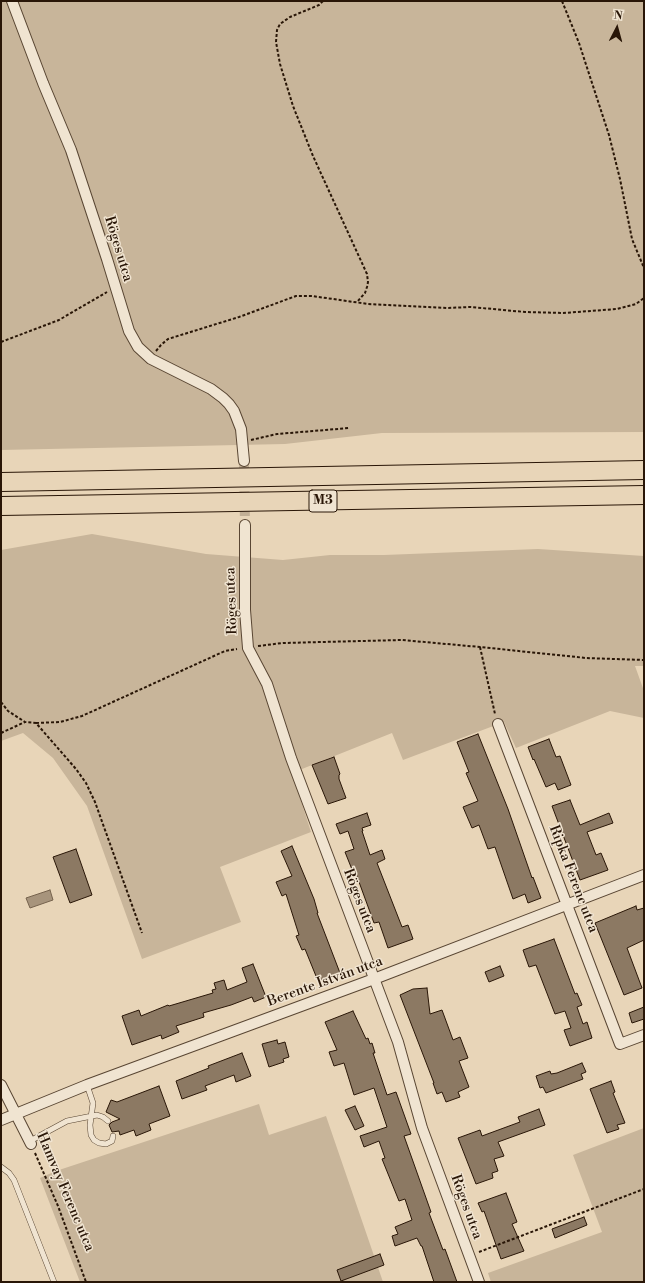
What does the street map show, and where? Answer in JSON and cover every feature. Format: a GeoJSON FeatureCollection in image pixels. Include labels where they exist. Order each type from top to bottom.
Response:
{"type":"FeatureCollection","features":[{"type":"Feature","properties":{"kind":"highway","name":"M3"},"geometry":{"type":"LineString","coordinates":[[1,482],[644,470]]}},
{"type":"Feature","properties":{"kind":"highway","name":"M3"},"geometry":{"type":"LineString","coordinates":[[1,506],[644,495]]}},
{"type":"Feature","properties":{"kind":"street","name":"Röges utca"},"geometry":{"type":"LineString","coordinates":[[12,1],[43,83],[71,150],[129,331],[138,347],[151,359],[200,383],[223,398],[234,411],[241,429],[244,461]]}},
{"type":"Feature","properties":{"kind":"street","name":"Röges utca"},"geometry":{"type":"LineString","coordinates":[[245,526],[244,610],[248,648],[267,684],[291,758],[398,1042],[422,1128],[478,1282]]}},
{"type":"Feature","properties":{"kind":"street","name":"Ripka Ferenc utca"},"geometry":{"type":"LineString","coordinates":[[498,724],[620,1044],[644,1035]]}},
{"type":"Feature","properties":{"kind":"street","name":"Berente István utca"},"geometry":{"type":"LineString","coordinates":[[1,1120],[15,1113],[87,1085],[374,979],[644,875]]}},
{"type":"Feature","properties":{"kind":"street","name":"Hamvay Ferenc utca"},"geometry":{"type":"LineString","coordinates":[[1,1085],[31,1143]]}},
{"type":"Feature","properties":{"kind":"lane"},"geometry":{"type":"LineString","coordinates":[[87,1085],[93,1102],[90,1131],[94,1140],[99,1143],[106,1144],[112,1141],[113,1136]]}},
{"type":"Feature","properties":{"kind":"lane"},"geometry":{"type":"LineString","coordinates":[[31,1143],[67,1121],[92,1116],[103,1117],[108,1121]]}},
{"type":"Feature","properties":{"kind":"lane"},"geometry":{"type":"LineString","coordinates":[[1,1167],[9,1173],[14,1180],[54,1282]]}},
{"type":"Feature","properties":{"kind":"path"},"geometry":{"type":"LineString","coordinates":[[323,1],[319,5],[290,17],[280,24],[277,30],[276,42],[280,64],[296,113],[313,156],[367,274],[368,282],[365,293],[357,302]]}},
{"type":"Feature","properties":{"kind":"path"},"geometry":{"type":"LineString","coordinates":[[562,1],[579,43],[609,135],[620,178],[632,239],[644,268]]}},
{"type":"Feature","properties":{"kind":"path"},"geometry":{"type":"LineString","coordinates":[[1,342],[59,320],[115,287]]}},
{"type":"Feature","properties":{"kind":"path"},"geometry":{"type":"LineString","coordinates":[[151,359],[161,345],[168,339],[239,317],[296,296],[312,296],[368,304],[447,308],[471,307],[525,312],[563,313],[617,309],[636,304],[644,298]]}},
{"type":"Feature","properties":{"kind":"path"},"geometry":{"type":"LineString","coordinates":[[242,442],[277,434],[349,428]]}},
{"type":"Feature","properties":{"kind":"path"},"geometry":{"type":"LineString","coordinates":[[1,702],[8,711],[25,722],[60,722],[82,716],[225,651],[283,643],[402,640],[586,658],[644,660]]}},
{"type":"Feature","properties":{"kind":"path"},"geometry":{"type":"LineString","coordinates":[[480,647],[498,724]]}},
{"type":"Feature","properties":{"kind":"path"},"geometry":{"type":"LineString","coordinates":[[1,733],[25,722]]}},
{"type":"Feature","properties":{"kind":"path"},"geometry":{"type":"LineString","coordinates":[[36,723],[76,769],[86,783],[95,802],[142,933]]}},
{"type":"Feature","properties":{"kind":"path","name":"Hamvay Ferenc utca"},"geometry":{"type":"LineString","coordinates":[[31,1143],[58,1206],[86,1282]]}},
{"type":"Feature","properties":{"kind":"path"},"geometry":{"type":"LineString","coordinates":[[469,1256],[644,1189]]}},
{"type":"Feature","properties":{"kind":"shaded area"},"geometry":{"type":"Polygon","coordinates":[[[1,1],[644,1],[644,432],[382,433],[285,444],[1,450],[1,1]]]}},
{"type":"Feature","properties":{"kind":"shaded area"},"geometry":{"type":"Polygon","coordinates":[[[92,534],[206,554],[283,560],[330,555],[384,555],[538,549],[644,556],[644,666],[635,666],[644,691],[644,718],[610,711],[516,748],[504,722],[403,760],[392,733],[292,773],[311,832],[220,867],[241,922],[142,959],[87,806],[53,758],[23,733],[1,741],[1,550],[92,534]]]}},
{"type":"Feature","properties":{"kind":"shaded area"},"geometry":{"type":"Polygon","coordinates":[[[50,890],[53,900],[30,908],[26,898],[50,890]]]}},
{"type":"Feature","properties":{"kind":"shaded area"},"geometry":{"type":"Polygon","coordinates":[[[259,1104],[269,1135],[326,1116],[383,1282],[80,1282],[40,1178],[56,1171],[259,1104]]]}},
{"type":"Feature","properties":{"kind":"shaded area"},"geometry":{"type":"Polygon","coordinates":[[[644,1128],[644,1282],[491,1282],[488,1273],[602,1232],[573,1155],[644,1128]]]}},
{"type":"Feature","properties":{"kind":"building"},"geometry":{"type":"Polygon","coordinates":[[[478,734],[508,809],[532,878],[533,877],[541,898],[528,903],[525,894],[513,899],[495,847],[488,849],[479,825],[472,828],[463,807],[478,801],[466,773],[469,772],[457,742],[478,734]]]}},
{"type":"Feature","properties":{"kind":"building"},"geometry":{"type":"Polygon","coordinates":[[[549,739],[556,757],[560,756],[571,785],[558,790],[555,783],[546,787],[528,747],[549,739]]]}},
{"type":"Feature","properties":{"kind":"building"},"geometry":{"type":"Polygon","coordinates":[[[334,757],[340,774],[339,779],[346,798],[328,804],[312,765],[334,757]]]}},
{"type":"Feature","properties":{"kind":"building"},"geometry":{"type":"Polygon","coordinates":[[[570,800],[580,825],[609,813],[613,823],[587,832],[596,855],[601,853],[608,870],[580,880],[552,806],[570,800]]]}},
{"type":"Feature","properties":{"kind":"building"},"geometry":{"type":"Polygon","coordinates":[[[367,813],[371,825],[362,828],[362,831],[370,855],[382,850],[385,859],[377,863],[402,927],[408,925],[413,939],[388,948],[379,922],[374,923],[355,871],[353,872],[345,852],[354,849],[348,831],[340,834],[336,824],[367,813]]]}},
{"type":"Feature","properties":{"kind":"building"},"geometry":{"type":"Polygon","coordinates":[[[292,846],[314,899],[317,913],[340,973],[318,981],[305,949],[302,950],[296,936],[299,935],[286,894],[282,896],[276,882],[292,876],[281,851],[292,846]]]}},
{"type":"Feature","properties":{"kind":"building"},"geometry":{"type":"Polygon","coordinates":[[[76,849],[92,895],[70,903],[53,857],[76,849]]]}},
{"type":"Feature","properties":{"kind":"building"},"geometry":{"type":"Polygon","coordinates":[[[636,906],[637,910],[644,908],[644,940],[627,948],[642,988],[624,995],[595,923],[636,906]]]}},
{"type":"Feature","properties":{"kind":"building"},"geometry":{"type":"Polygon","coordinates":[[[554,939],[575,994],[577,993],[582,1005],[577,1007],[583,1024],[587,1022],[592,1038],[570,1046],[564,1030],[571,1028],[565,1011],[555,1014],[536,965],[529,967],[523,950],[554,939]]]}},
{"type":"Feature","properties":{"kind":"building"},"geometry":{"type":"Polygon","coordinates":[[[253,964],[266,997],[254,1002],[252,997],[203,1013],[204,1017],[176,1026],[179,1032],[162,1039],[161,1035],[132,1045],[122,1016],[139,1010],[141,1016],[168,1005],[169,1006],[213,993],[212,990],[216,989],[214,983],[224,980],[227,990],[247,982],[242,968],[253,964]]]}},
{"type":"Feature","properties":{"kind":"building"},"geometry":{"type":"Polygon","coordinates":[[[500,966],[504,976],[489,982],[485,972],[500,966]]]}},
{"type":"Feature","properties":{"kind":"building"},"geometry":{"type":"Polygon","coordinates":[[[427,988],[430,1014],[442,1010],[453,1040],[460,1037],[468,1058],[459,1061],[469,1087],[458,1092],[460,1097],[446,1102],[442,1092],[437,1094],[400,995],[413,989],[427,988]]]}},
{"type":"Feature","properties":{"kind":"building"},"geometry":{"type":"Polygon","coordinates":[[[644,1007],[644,1019],[632,1023],[629,1013],[644,1007]]]}},
{"type":"Feature","properties":{"kind":"building"},"geometry":{"type":"Polygon","coordinates":[[[353,1011],[366,1039],[368,1038],[370,1044],[372,1043],[375,1053],[373,1053],[387,1095],[396,1092],[411,1134],[404,1136],[431,1212],[429,1213],[443,1250],[445,1249],[457,1282],[434,1282],[422,1246],[417,1238],[395,1246],[392,1236],[398,1234],[395,1227],[412,1220],[405,1199],[399,1201],[382,1159],[385,1158],[379,1141],[364,1147],[360,1136],[387,1127],[374,1088],[354,1095],[344,1063],[334,1066],[329,1052],[337,1050],[325,1022],[353,1011]]]}},
{"type":"Feature","properties":{"kind":"building"},"geometry":{"type":"Polygon","coordinates":[[[277,1040],[278,1044],[285,1042],[289,1057],[283,1059],[284,1062],[269,1067],[262,1044],[277,1040]]]}},
{"type":"Feature","properties":{"kind":"building"},"geometry":{"type":"Polygon","coordinates":[[[242,1053],[251,1076],[236,1082],[234,1075],[205,1086],[207,1090],[182,1099],[176,1081],[209,1068],[208,1066],[242,1053]]]}},
{"type":"Feature","properties":{"kind":"building"},"geometry":{"type":"Polygon","coordinates":[[[582,1063],[586,1072],[581,1074],[583,1079],[546,1093],[543,1087],[540,1088],[536,1076],[550,1071],[551,1074],[557,1073],[582,1063]]]}},
{"type":"Feature","properties":{"kind":"building"},"geometry":{"type":"Polygon","coordinates":[[[611,1081],[615,1092],[613,1093],[625,1123],[617,1125],[619,1129],[607,1133],[590,1089],[611,1081]]]}},
{"type":"Feature","properties":{"kind":"building"},"geometry":{"type":"Polygon","coordinates":[[[159,1086],[170,1116],[149,1124],[151,1130],[136,1136],[134,1130],[120,1135],[119,1131],[112,1132],[109,1125],[120,1119],[106,1112],[111,1100],[117,1102],[159,1086]]]}},
{"type":"Feature","properties":{"kind":"building"},"geometry":{"type":"Polygon","coordinates":[[[355,1106],[364,1126],[355,1130],[345,1110],[355,1106]]]}},
{"type":"Feature","properties":{"kind":"building"},"geometry":{"type":"Polygon","coordinates":[[[539,1109],[545,1125],[498,1142],[504,1156],[494,1159],[498,1171],[492,1173],[493,1178],[476,1184],[458,1138],[480,1130],[482,1136],[520,1122],[518,1117],[539,1109]]]}},
{"type":"Feature","properties":{"kind":"building"},"geometry":{"type":"Polygon","coordinates":[[[506,1193],[517,1222],[512,1224],[524,1251],[501,1259],[484,1211],[482,1212],[478,1203],[506,1193]]]}},
{"type":"Feature","properties":{"kind":"building"},"geometry":{"type":"Polygon","coordinates":[[[584,1217],[587,1225],[555,1238],[552,1229],[584,1217]]]}},
{"type":"Feature","properties":{"kind":"building"},"geometry":{"type":"Polygon","coordinates":[[[380,1254],[384,1265],[341,1281],[337,1270],[380,1254]]]}},
{"type":"Feature","properties":{"kind":"tunnel"},"geometry":{"type":"LineString","coordinates":[[244,461],[245,525]]}}]}
